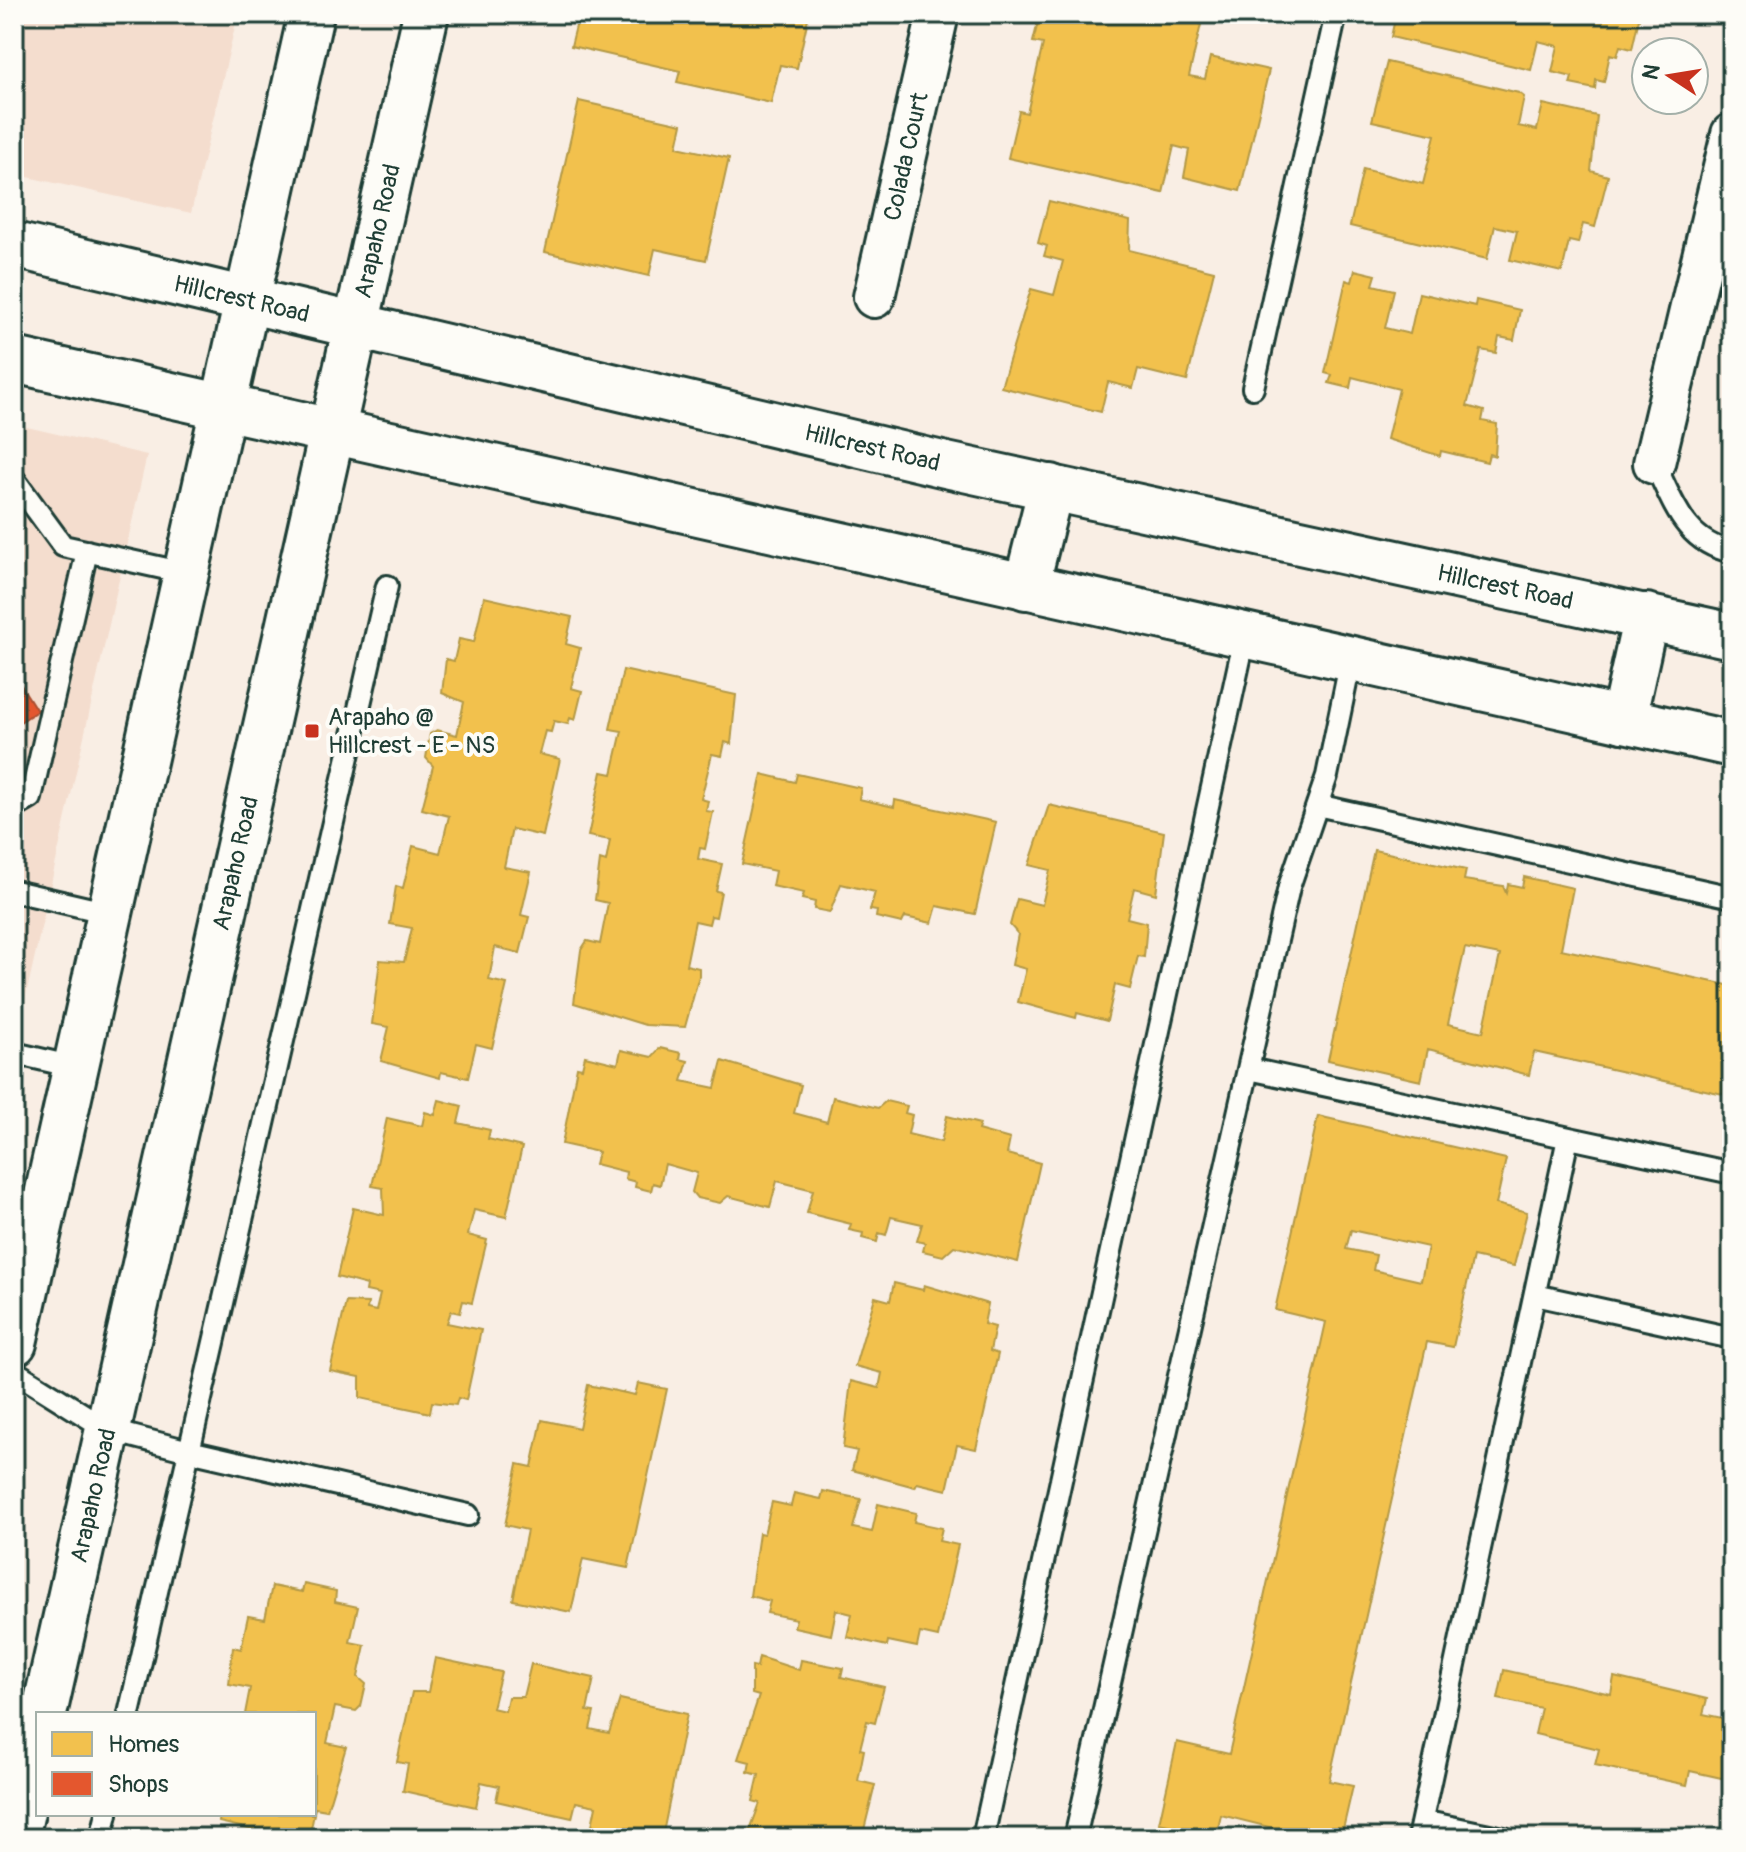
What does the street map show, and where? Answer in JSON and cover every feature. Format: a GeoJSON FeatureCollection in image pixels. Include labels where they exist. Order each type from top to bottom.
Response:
{"type":"FeatureCollection","features":[{"type":"Feature","properties":{"kind":"main road"},"geometry":{"type":"LineString","coordinates":[[14,1343],[311,14]]}},
{"type":"Feature","properties":{"kind":"main road","name":"Arapaho Road"},"geometry":{"type":"LineString","coordinates":[[44,1712],[426,14]]}},
{"type":"Feature","properties":{"kind":"main road","name":"Hillcrest Road"},"geometry":{"type":"LineString","coordinates":[[14,245],[932,461],[1732,636]]}},
{"type":"Feature","properties":{"kind":"main road"},"geometry":{"type":"LineString","coordinates":[[14,360],[1732,744]]}},
{"type":"Feature","properties":{"kind":"main road"},"geometry":{"type":"LineString","coordinates":[[1026,587],[1051,487]]}},
{"type":"Feature","properties":{"kind":"main road"},"geometry":{"type":"LineString","coordinates":[[1623,720],[1646,616]]}},
{"type":"Feature","properties":{"kind":"main road"},"geometry":{"type":"LineString","coordinates":[[16,1838],[36,1749]]}},
{"type":"Feature","properties":{"kind":"street","name":"Colada Court"},"geometry":{"type":"LineString","coordinates":[[874,297],[938,14]]}},
{"type":"Feature","properties":{"kind":"street"},"geometry":{"type":"LineString","coordinates":[[1654,463],[1732,134]]}},
{"type":"Feature","properties":{"kind":"lane"},"geometry":{"type":"LineString","coordinates":[[1253,388],[1336,14]]}},
{"type":"Feature","properties":{"kind":"lane"},"geometry":{"type":"LineString","coordinates":[[1654,463],[1685,526],[1713,548],[1732,552]]}},
{"type":"Feature","properties":{"kind":"lane"},"geometry":{"type":"LineString","coordinates":[[14,479],[21,502],[63,546],[185,573]]}},
{"type":"Feature","properties":{"kind":"lane"},"geometry":{"type":"LineString","coordinates":[[14,808],[31,798],[87,551]]}},
{"type":"Feature","properties":{"kind":"lane"},"geometry":{"type":"LineString","coordinates":[[129,1712],[387,586]]}},
{"type":"Feature","properties":{"kind":"lane"},"geometry":{"type":"LineString","coordinates":[[983,1838],[1245,636]]}},
{"type":"Feature","properties":{"kind":"lane"},"geometry":{"type":"LineString","coordinates":[[1075,1838],[1289,887],[1327,776],[1351,659]]}},
{"type":"Feature","properties":{"kind":"lane"},"geometry":{"type":"LineString","coordinates":[[1317,805],[1732,897]]}},
{"type":"Feature","properties":{"kind":"lane"},"geometry":{"type":"LineString","coordinates":[[14,891],[109,913]]}},
{"type":"Feature","properties":{"kind":"lane"},"geometry":{"type":"LineString","coordinates":[[14,1053],[74,1067]]}},
{"type":"Feature","properties":{"kind":"lane"},"geometry":{"type":"LineString","coordinates":[[1249,1069],[1732,1173]]}},
{"type":"Feature","properties":{"kind":"lane"},"geometry":{"type":"LineString","coordinates":[[1504,1838],[1420,1830],[1568,1138]]}},
{"type":"Feature","properties":{"kind":"lane"},"geometry":{"type":"LineString","coordinates":[[1535,1295],[1732,1338]]}},
{"type":"Feature","properties":{"kind":"lane"},"geometry":{"type":"LineString","coordinates":[[14,1371],[108,1430],[468,1515]]}},
{"type":"Feature","properties":{"kind":"lane"},"geometry":{"type":"LineString","coordinates":[[101,1838],[106,1816]]}},
{"type":"Feature","properties":{"kind":"shaded area"},"geometry":{"type":"Polygon","coordinates":[[[14,14],[238,14],[191,213],[14,174],[14,14]]]}},
{"type":"Feature","properties":{"kind":"shaded area"},"geometry":{"type":"Polygon","coordinates":[[[14,424],[147,455],[14,1049],[14,424]]]}},
{"type":"Feature","properties":{"kind":"building: Homes"},"geometry":{"type":"Polygon","coordinates":[[[579,14],[809,14],[797,68],[780,65],[771,103],[677,82],[680,71],[571,46],[579,14]]]}},
{"type":"Feature","properties":{"kind":"building: Homes"},"geometry":{"type":"Polygon","coordinates":[[[1040,14],[1176,14],[1202,20],[1189,76],[1205,79],[1210,57],[1269,70],[1240,191],[1184,177],[1189,150],[1174,146],[1163,193],[1008,158],[1019,111],[1027,113],[1043,44],[1033,42],[1040,14]]]}},
{"type":"Feature","properties":{"kind":"building: Homes"},"geometry":{"type":"Polygon","coordinates":[[[1396,14],[1640,14],[1635,36],[1630,36],[1630,48],[1620,46],[1617,56],[1610,54],[1604,82],[1596,80],[1595,89],[1570,84],[1572,77],[1552,72],[1558,46],[1538,41],[1531,70],[1391,37],[1396,14]]]}},
{"type":"Feature","properties":{"kind":"building: Homes"},"geometry":{"type":"Polygon","coordinates":[[[1387,62],[1519,93],[1524,97],[1518,126],[1537,130],[1543,104],[1597,116],[1591,171],[1608,176],[1595,227],[1583,224],[1578,243],[1569,241],[1562,272],[1510,260],[1517,231],[1495,226],[1487,259],[1350,226],[1363,169],[1423,184],[1435,135],[1372,121],[1387,62]]]}},
{"type":"Feature","properties":{"kind":"building: Homes"},"geometry":{"type":"Polygon","coordinates":[[[579,101],[682,124],[677,147],[729,158],[706,260],[655,249],[649,276],[545,252],[579,101]]]}},
{"type":"Feature","properties":{"kind":"building: Homes"},"geometry":{"type":"Polygon","coordinates":[[[1049,201],[1130,221],[1129,250],[1214,271],[1187,381],[1138,369],[1133,388],[1108,382],[1101,412],[1001,387],[1031,289],[1054,295],[1063,261],[1044,256],[1047,246],[1038,243],[1049,201]]]}},
{"type":"Feature","properties":{"kind":"building: Homes"},"geometry":{"type":"Polygon","coordinates":[[[1355,270],[1376,275],[1373,285],[1394,290],[1385,328],[1410,334],[1419,293],[1475,306],[1476,300],[1520,310],[1514,340],[1499,337],[1496,353],[1481,350],[1467,406],[1484,411],[1482,421],[1497,424],[1495,456],[1489,454],[1487,462],[1441,451],[1440,456],[1387,439],[1399,389],[1352,377],[1350,388],[1329,383],[1332,375],[1325,373],[1346,280],[1352,282],[1355,270]]]}},
{"type":"Feature","properties":{"kind":"building: Homes"},"geometry":{"type":"Polygon","coordinates":[[[484,597],[572,617],[566,644],[580,648],[571,688],[582,691],[575,720],[570,718],[568,724],[554,721],[551,732],[545,731],[539,754],[560,759],[543,836],[512,829],[504,867],[531,872],[521,915],[529,917],[520,953],[495,947],[489,980],[507,984],[492,1048],[476,1044],[468,1078],[441,1072],[440,1078],[381,1061],[389,1027],[372,1024],[380,960],[404,962],[412,928],[390,924],[396,886],[403,888],[413,846],[440,853],[449,816],[422,809],[433,766],[426,758],[430,734],[437,730],[457,735],[464,702],[442,693],[446,659],[454,661],[459,639],[474,642],[484,597]]]}},
{"type":"Feature","properties":{"kind":"building: Homes"},"geometry":{"type":"Polygon","coordinates":[[[623,670],[736,695],[731,744],[725,742],[722,756],[712,754],[701,799],[708,801],[706,811],[713,812],[705,849],[700,848],[698,859],[722,864],[716,891],[721,892],[716,917],[711,916],[709,924],[695,921],[686,965],[699,968],[699,976],[685,1027],[645,1025],[574,1003],[581,950],[587,941],[600,944],[608,903],[595,900],[600,860],[606,862],[610,840],[588,836],[602,772],[612,774],[622,731],[610,729],[623,670]]]}},
{"type":"Feature","properties":{"kind":"building: Homes"},"geometry":{"type":"Polygon","coordinates":[[[762,774],[795,782],[797,774],[861,788],[859,799],[894,807],[895,800],[996,822],[975,914],[937,906],[932,923],[905,917],[902,923],[876,917],[877,911],[870,910],[875,892],[841,884],[830,912],[814,909],[815,902],[802,899],[804,893],[772,886],[775,871],[742,864],[762,774]]]}},
{"type":"Feature","properties":{"kind":"building: Homes"},"geometry":{"type":"Polygon","coordinates":[[[1049,805],[1164,832],[1156,894],[1134,888],[1127,918],[1147,923],[1144,957],[1138,956],[1130,989],[1115,985],[1107,1021],[1077,1013],[1076,1018],[1018,1002],[1026,969],[1012,965],[1018,934],[1010,925],[1017,899],[1042,905],[1050,870],[1029,865],[1049,805]]]}},
{"type":"Feature","properties":{"kind":"building: Homes"},"geometry":{"type":"Polygon","coordinates":[[[1374,850],[1466,870],[1464,880],[1503,886],[1506,893],[1508,884],[1522,887],[1524,877],[1573,888],[1561,949],[1732,986],[1732,1096],[1534,1052],[1529,1075],[1428,1049],[1421,1081],[1328,1060],[1374,850]],[[1465,948],[1448,1024],[1483,1032],[1500,955],[1465,948]]]}},
{"type":"Feature","properties":{"kind":"building: Homes"},"geometry":{"type":"Polygon","coordinates":[[[660,1048],[681,1053],[680,1059],[688,1061],[682,1081],[715,1088],[722,1061],[801,1085],[794,1113],[827,1122],[833,1097],[878,1108],[886,1101],[907,1106],[905,1113],[912,1115],[908,1134],[941,1142],[947,1116],[980,1124],[978,1130],[1010,1139],[1007,1154],[1040,1163],[1018,1262],[954,1246],[943,1256],[923,1251],[925,1243],[917,1241],[922,1224],[891,1217],[886,1235],[879,1233],[877,1242],[862,1238],[863,1233],[849,1230],[851,1224],[807,1213],[813,1190],[777,1181],[770,1207],[728,1196],[720,1203],[697,1198],[692,1192],[697,1173],[665,1164],[660,1185],[653,1183],[651,1191],[635,1187],[636,1182],[625,1179],[626,1172],[595,1164],[598,1152],[562,1144],[577,1067],[582,1068],[585,1056],[618,1064],[621,1050],[652,1057],[660,1048]]]}},
{"type":"Feature","properties":{"kind":"building: Homes"},"geometry":{"type":"Polygon","coordinates":[[[439,1100],[462,1106],[458,1123],[490,1130],[488,1139],[522,1147],[506,1217],[474,1210],[468,1235],[487,1240],[472,1303],[463,1301],[460,1313],[451,1311],[447,1323],[481,1330],[466,1400],[458,1398],[456,1405],[432,1402],[430,1413],[360,1398],[360,1377],[330,1371],[346,1302],[368,1303],[367,1309],[376,1311],[380,1294],[366,1291],[367,1285],[337,1277],[353,1208],[384,1215],[383,1188],[372,1186],[387,1118],[422,1126],[425,1112],[435,1115],[439,1100]]]}},
{"type":"Feature","properties":{"kind":"building: Homes"},"geometry":{"type":"Polygon","coordinates":[[[1318,1116],[1506,1159],[1496,1204],[1527,1212],[1514,1266],[1473,1257],[1453,1347],[1427,1342],[1329,1781],[1353,1786],[1341,1838],[1296,1838],[1297,1834],[1221,1815],[1216,1838],[1201,1838],[1202,1832],[1159,1823],[1177,1742],[1229,1754],[1326,1322],[1275,1310],[1318,1116]],[[1351,1230],[1346,1249],[1376,1255],[1373,1270],[1421,1281],[1428,1247],[1351,1230]]]}},
{"type":"Feature","properties":{"kind":"building: Homes"},"geometry":{"type":"Polygon","coordinates":[[[894,1283],[923,1290],[924,1285],[988,1304],[984,1324],[995,1327],[990,1351],[998,1354],[976,1449],[957,1445],[947,1490],[917,1483],[915,1487],[852,1470],[857,1451],[843,1448],[851,1381],[879,1388],[882,1373],[855,1366],[875,1297],[890,1301],[894,1283]]]}},
{"type":"Feature","properties":{"kind":"building: Homes"},"geometry":{"type":"Polygon","coordinates":[[[638,1383],[667,1389],[628,1568],[583,1559],[571,1612],[513,1600],[527,1530],[505,1525],[518,1464],[532,1467],[542,1420],[579,1428],[588,1385],[635,1395],[638,1383]]]}},
{"type":"Feature","properties":{"kind":"building: Homes"},"geometry":{"type":"Polygon","coordinates":[[[823,1491],[861,1499],[853,1528],[872,1532],[878,1504],[916,1513],[914,1522],[942,1528],[939,1541],[958,1545],[938,1637],[920,1633],[917,1647],[888,1641],[887,1646],[847,1637],[852,1614],[836,1610],[831,1635],[794,1627],[796,1619],[767,1613],[770,1601],[750,1596],[759,1533],[764,1534],[772,1502],[791,1506],[794,1493],[821,1499],[823,1491]]]}},
{"type":"Feature","properties":{"kind":"building: Homes"},"geometry":{"type":"Polygon","coordinates":[[[304,1584],[336,1591],[335,1602],[358,1607],[350,1642],[365,1645],[358,1677],[366,1684],[361,1706],[356,1711],[335,1707],[327,1743],[346,1747],[327,1810],[316,1808],[316,1712],[245,1712],[250,1688],[229,1684],[233,1647],[241,1649],[248,1616],[265,1619],[272,1586],[302,1592],[304,1584]]]}},
{"type":"Feature","properties":{"kind":"building: Homes"},"geometry":{"type":"Polygon","coordinates":[[[759,1657],[799,1670],[801,1660],[843,1668],[841,1677],[884,1687],[875,1723],[867,1721],[860,1749],[864,1750],[858,1781],[875,1785],[862,1838],[747,1838],[760,1803],[753,1801],[759,1775],[748,1772],[750,1762],[738,1759],[759,1696],[752,1694],[752,1666],[757,1667],[759,1657]]]}},
{"type":"Feature","properties":{"kind":"building: Homes"},"geometry":{"type":"Polygon","coordinates":[[[435,1658],[501,1672],[492,1708],[505,1711],[508,1697],[523,1697],[531,1664],[594,1678],[587,1711],[594,1712],[590,1729],[609,1733],[620,1699],[687,1714],[662,1838],[602,1838],[590,1835],[596,1806],[576,1802],[572,1818],[496,1801],[499,1786],[481,1782],[476,1807],[403,1791],[408,1764],[397,1762],[412,1692],[428,1692],[435,1658]]]}},
{"type":"Feature","properties":{"kind":"building: Homes"},"geometry":{"type":"Polygon","coordinates":[[[1504,1670],[1611,1694],[1614,1677],[1707,1699],[1703,1714],[1732,1720],[1732,1754],[1726,1779],[1690,1771],[1687,1785],[1595,1765],[1599,1749],[1535,1734],[1541,1708],[1498,1699],[1504,1670]]]}},
{"type":"Feature","properties":{"kind":"building: Homes"},"geometry":{"type":"Polygon","coordinates":[[[220,1816],[314,1816],[309,1838],[288,1838],[219,1822],[220,1816]]]}},
{"type":"Feature","properties":{"kind":"building: Shops"},"geometry":{"type":"Polygon","coordinates":[[[14,674],[37,711],[14,726],[14,674]]]}},
{"type":"Feature","properties":{"kind":"place","name":"Arapaho @ Hillcrest - E - NS"},"geometry":{"type":"Point","coordinates":[312,731]}}]}
